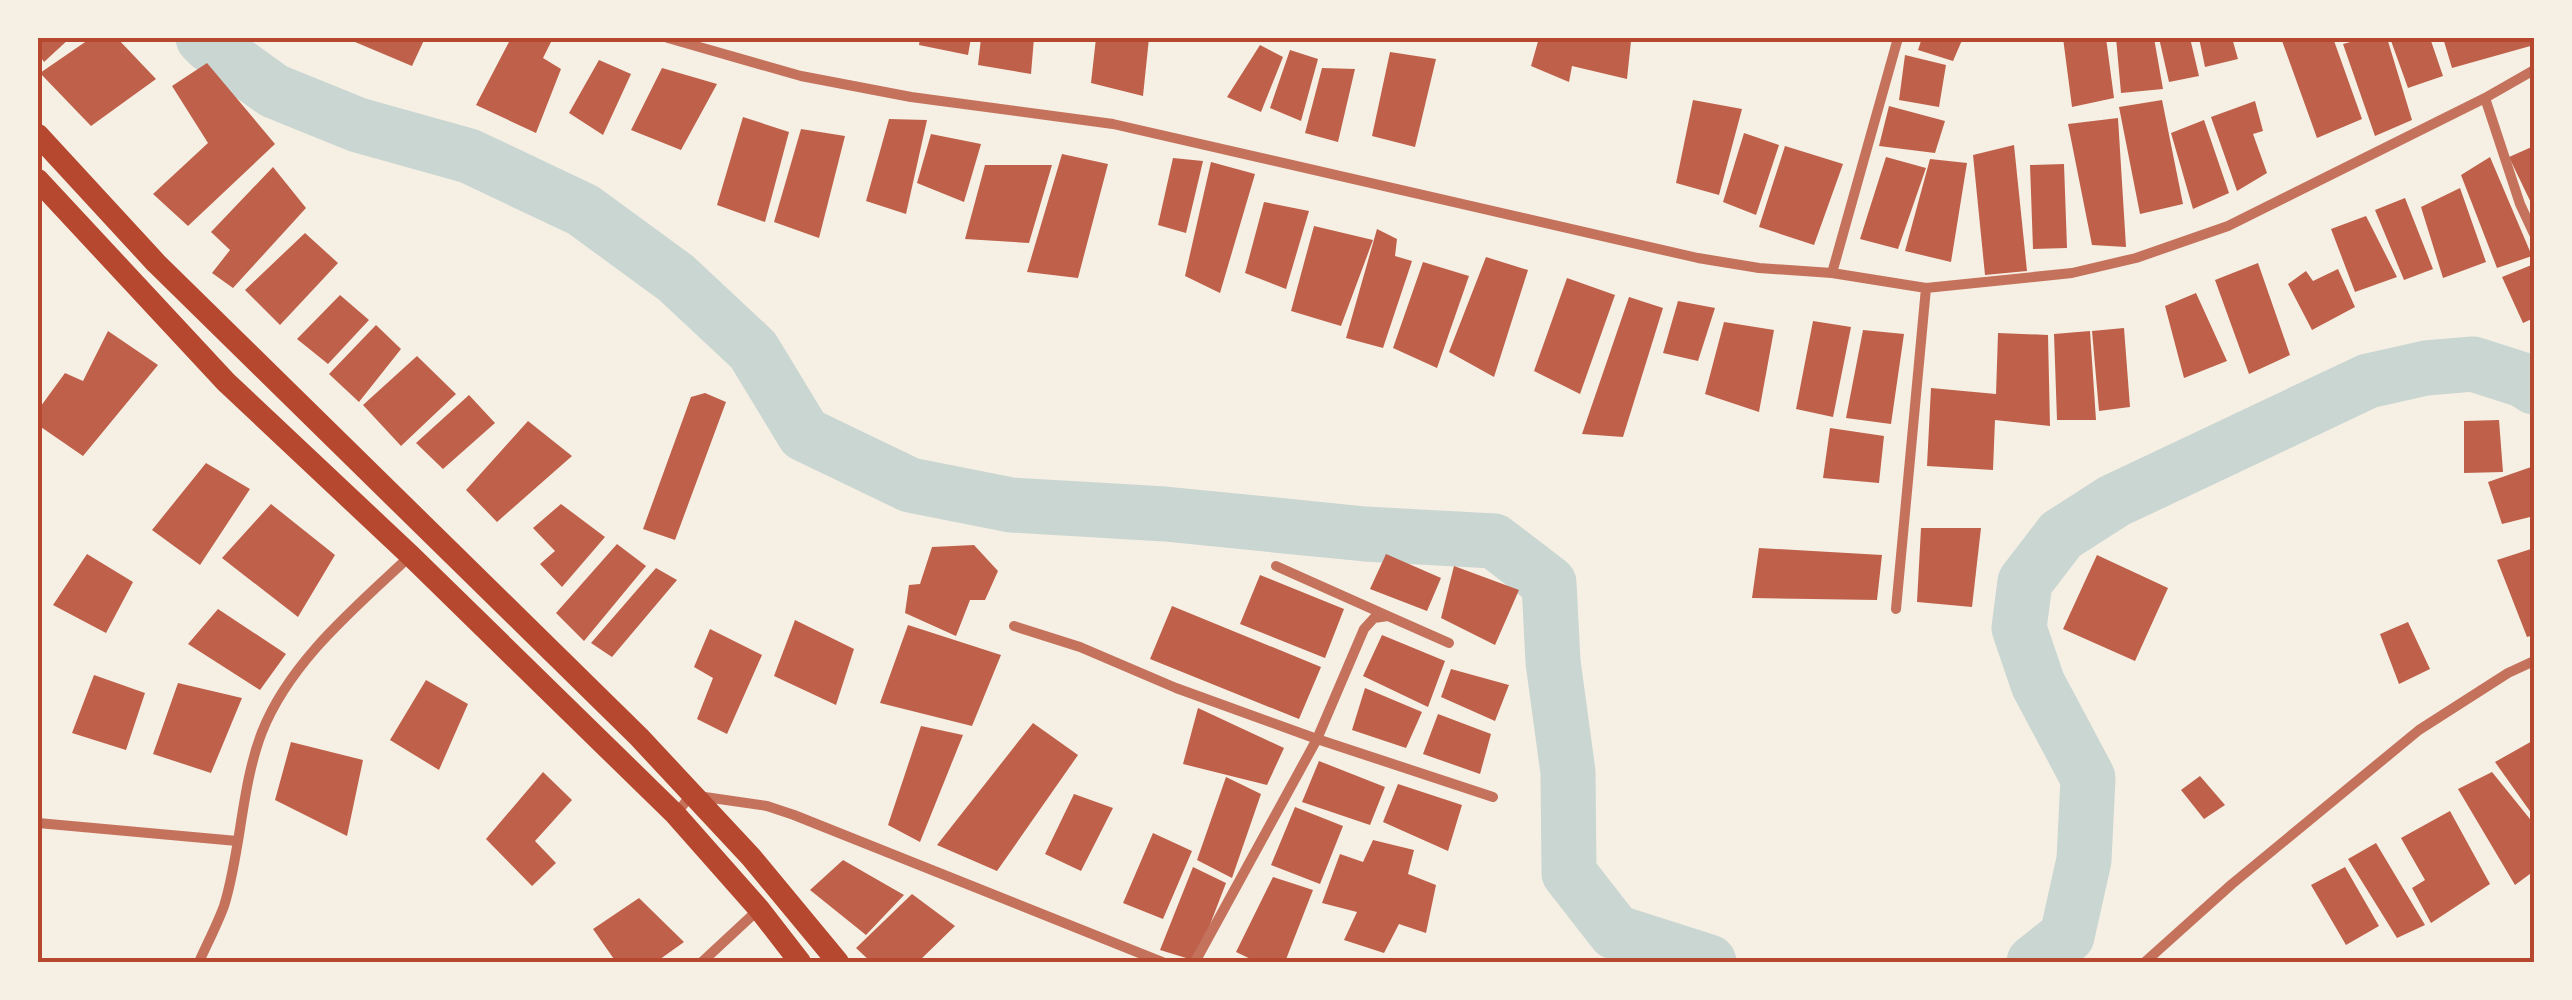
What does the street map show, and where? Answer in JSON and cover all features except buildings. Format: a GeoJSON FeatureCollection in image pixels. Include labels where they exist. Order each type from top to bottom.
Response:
{"type":"FeatureCollection","features":[{"type":"Feature","properties":{"kind":"highway"},"geometry":{"type":"LineString","coordinates":[[38,136],[156,263],[639,737],[751,856],[838,962]]}},
{"type":"Feature","properties":{"kind":"highway"},"geometry":{"type":"LineString","coordinates":[[38,180],[226,382],[675,814],[800,962]]}},
{"type":"Feature","properties":{"kind":"street"},"geometry":{"type":"LineString","coordinates":[[668,38],[801,76],[911,97],[1113,124],[1698,258],[1926,288],[2072,273],[2136,258],[2228,226],[2534,70]]}},
{"type":"Feature","properties":{"kind":"street"},"geometry":{"type":"LineString","coordinates":[[1832,273],[1898,38]]}},
{"type":"Feature","properties":{"kind":"street"},"geometry":{"type":"LineString","coordinates":[[2485,98],[2520,204],[2534,234]]}},
{"type":"Feature","properties":{"kind":"street"},"geometry":{"type":"LineString","coordinates":[[1896,609],[1926,288]]}},
{"type":"Feature","properties":{"kind":"street"},"geometry":{"type":"LineString","coordinates":[[199,962],[224,905],[261,734],[278,700],[328,633],[411,556]]}},
{"type":"Feature","properties":{"kind":"street"},"geometry":{"type":"LineString","coordinates":[[1276,566],[1449,642]]}},
{"type":"Feature","properties":{"kind":"street"},"geometry":{"type":"LineString","coordinates":[[1195,962],[1317,739],[1364,629],[1374,618],[1388,616]]}},
{"type":"Feature","properties":{"kind":"street"},"geometry":{"type":"LineString","coordinates":[[1014,626],[1080,647],[1176,688],[1317,739],[1493,797]]}},
{"type":"Feature","properties":{"kind":"street"},"geometry":{"type":"LineString","coordinates":[[2145,962],[2232,884],[2418,730],[2534,660]]}},
{"type":"Feature","properties":{"kind":"street"},"geometry":{"type":"LineString","coordinates":[[675,814],[690,795],[748,802],[794,815],[1162,962]]}},
{"type":"Feature","properties":{"kind":"street"},"geometry":{"type":"LineString","coordinates":[[38,823],[237,841]]}},
{"type":"Feature","properties":{"kind":"street"},"geometry":{"type":"LineString","coordinates":[[702,962],[759,909]]}},
{"type":"Feature","properties":{"kind":"waterway"},"geometry":{"type":"LineString","coordinates":[[203,38],[274,91],[358,125],[469,156],[583,210],[676,278],[753,350],[804,434],[910,485],[1011,505],[1494,541],[1549,583],[1553,662],[1568,772],[1569,873],[1615,932],[1709,962]]}},
{"type":"Feature","properties":{"kind":"waterway"},"geometry":{"type":"LineString","coordinates":[[2034,962],[2067,936],[2084,860],[2088,778],[2038,684],[2019,628],[2025,582],[2061,535],[2114,501],[2368,381],[2426,368],[2473,364],[2534,387]]}}]}
